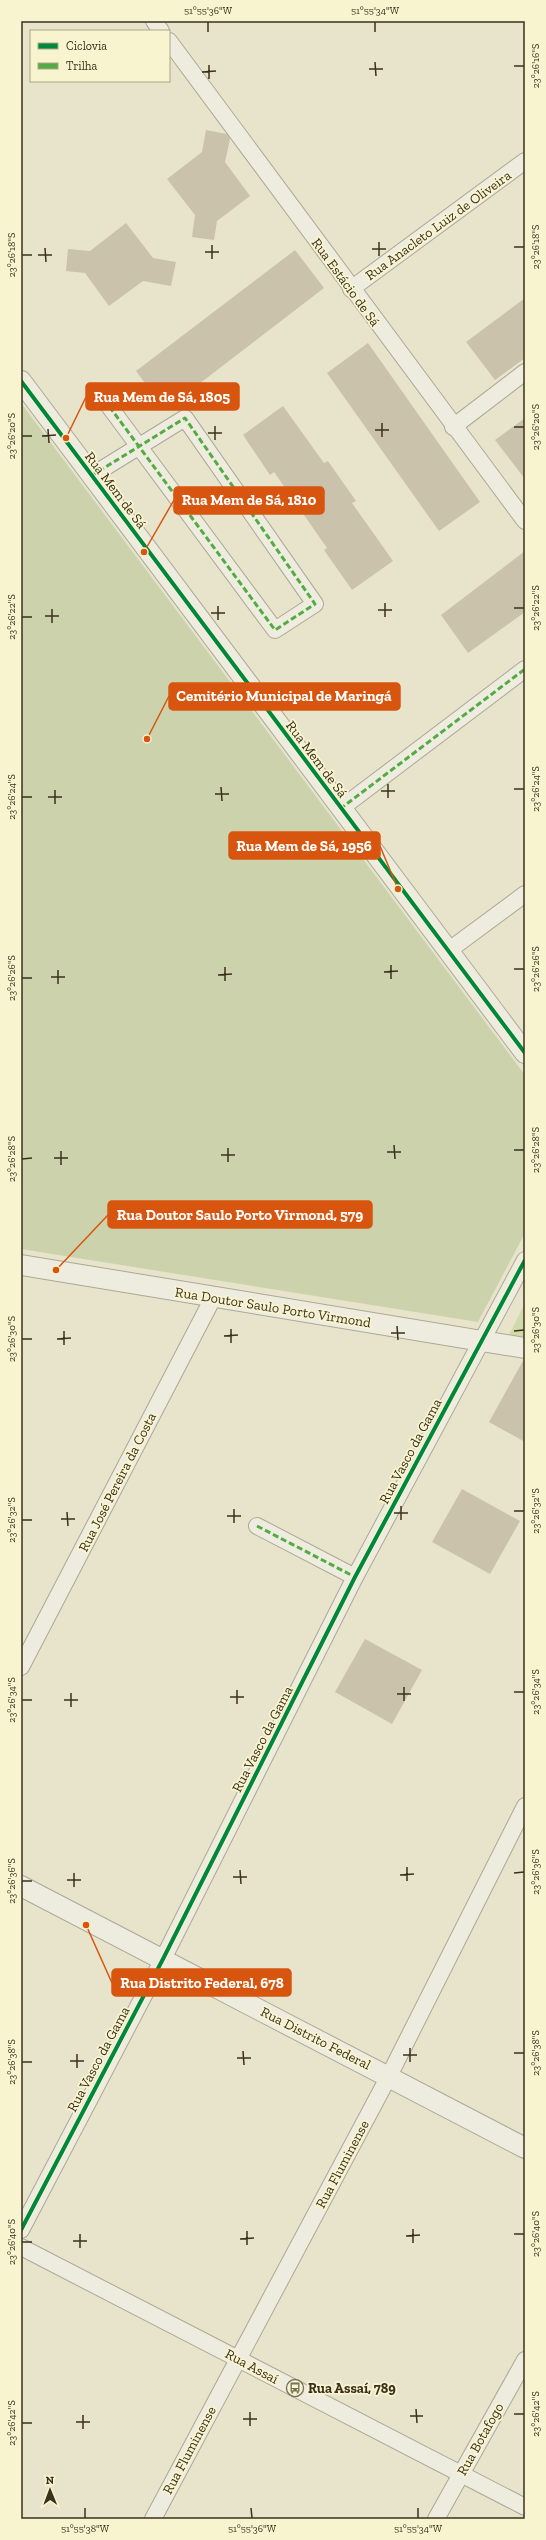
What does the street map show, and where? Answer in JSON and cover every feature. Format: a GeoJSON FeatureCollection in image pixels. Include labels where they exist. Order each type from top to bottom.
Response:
{"type":"FeatureCollection","features":[{"type":"Feature","properties":{"kind":"street"},"geometry":{"type":"LineString","coordinates":[[154,21],[160,30]]}},
{"type":"Feature","properties":{"kind":"street","name":"Rua Estácio de Sá"},"geometry":{"type":"LineString","coordinates":[[170,42],[453,427],[525,521]]}},
{"type":"Feature","properties":{"kind":"street","name":"Rua Anacleto Luiz de Oliveira"},"geometry":{"type":"LineString","coordinates":[[352,289],[525,161]]}},
{"type":"Feature","properties":{"kind":"street"},"geometry":{"type":"LineString","coordinates":[[453,427],[525,372]]}},
{"type":"Feature","properties":{"kind":"street","name":"Rua Mem de Sá"},"geometry":{"type":"LineString","coordinates":[[21,381],[340,809],[525,1053]]}},
{"type":"Feature","properties":{"kind":"street"},"geometry":{"type":"LineString","coordinates":[[91,476],[139,446],[185,418],[315,604],[275,630],[139,446],[103,398]]}},
{"type":"Feature","properties":{"kind":"street"},"geometry":{"type":"LineString","coordinates":[[340,809],[525,670]]}},
{"type":"Feature","properties":{"kind":"street"},"geometry":{"type":"LineString","coordinates":[[448,951],[525,894]]}},
{"type":"Feature","properties":{"kind":"street","name":"Rua Vasco da Gama"},"geometry":{"type":"LineString","coordinates":[[21,2230],[164,1960],[355,1577],[525,1260]]}},
{"type":"Feature","properties":{"kind":"street","name":"Rua Doutor Saulo Porto Virmond"},"geometry":{"type":"LineString","coordinates":[[21,1265],[213,1298],[525,1348]]}},
{"type":"Feature","properties":{"kind":"street","name":"Rua José Pereira da Costa"},"geometry":{"type":"LineString","coordinates":[[21,1667],[213,1298]]}},
{"type":"Feature","properties":{"kind":"street"},"geometry":{"type":"LineString","coordinates":[[257,1526],[355,1577]]}},
{"type":"Feature","properties":{"kind":"street","name":"Rua Fluminense"},"geometry":{"type":"LineString","coordinates":[[153,2519],[389,2076],[525,1806]]}},
{"type":"Feature","properties":{"kind":"street","name":"Rua Distrito Federal"},"geometry":{"type":"LineString","coordinates":[[21,1886],[525,2148]]}},
{"type":"Feature","properties":{"kind":"street","name":"Rua Assaí"},"geometry":{"type":"LineString","coordinates":[[21,2247],[525,2507]]}},
{"type":"Feature","properties":{"kind":"street","name":"Rua Botafogo"},"geometry":{"type":"LineString","coordinates":[[436,2519],[525,2360]]}},
{"type":"Feature","properties":{"kind":"green space"},"geometry":{"type":"Polygon","coordinates":[[[21,403],[525,1075],[525,1233],[478,1322],[21,1249],[21,403]]]}},
{"type":"Feature","properties":{"kind":"green space"},"geometry":{"type":"Polygon","coordinates":[[[525,1303],[525,1337],[509,1335],[525,1303]]]}},
{"type":"Feature","properties":{"kind":"building"},"geometry":{"type":"Polygon","coordinates":[[[206,130],[227,134],[230,139],[225,162],[250,196],[217,221],[214,240],[192,237],[195,215],[167,179],[202,152],[206,130]]]}},
{"type":"Feature","properties":{"kind":"building"},"geometry":{"type":"Polygon","coordinates":[[[126,223],[153,258],[176,262],[171,286],[143,281],[109,306],[85,273],[66,271],[68,249],[90,251],[126,223]]]}},
{"type":"Feature","properties":{"kind":"building"},"geometry":{"type":"Polygon","coordinates":[[[295,250],[324,288],[165,410],[136,371],[295,250]]]}},
{"type":"Feature","properties":{"kind":"building"},"geometry":{"type":"Polygon","coordinates":[[[525,298],[525,358],[495,380],[466,342],[525,298]]]}},
{"type":"Feature","properties":{"kind":"building"},"geometry":{"type":"Polygon","coordinates":[[[368,343],[480,502],[439,531],[327,373],[368,343]]]}},
{"type":"Feature","properties":{"kind":"building"},"geometry":{"type":"Polygon","coordinates":[[[283,406],[324,463],[328,461],[356,501],[352,503],[393,561],[352,590],[324,550],[327,548],[274,472],[270,475],[243,435],[283,406]]]}},
{"type":"Feature","properties":{"kind":"building"},"geometry":{"type":"Polygon","coordinates":[[[525,418],[525,479],[495,440],[525,418]]]}},
{"type":"Feature","properties":{"kind":"building"},"geometry":{"type":"Polygon","coordinates":[[[525,551],[525,612],[468,653],[441,615],[525,551]]]}},
{"type":"Feature","properties":{"kind":"building"},"geometry":{"type":"Polygon","coordinates":[[[525,1359],[525,1442],[489,1422],[525,1359]]]}},
{"type":"Feature","properties":{"kind":"building"},"geometry":{"type":"Polygon","coordinates":[[[462,1489],[520,1521],[490,1574],[432,1542],[462,1489]]]}},
{"type":"Feature","properties":{"kind":"building"},"geometry":{"type":"Polygon","coordinates":[[[365,1639],[422,1670],[392,1724],[335,1692],[365,1639]]]}},
{"type":"Feature","properties":{"kind":"marked path"},"geometry":{"type":"LineString","coordinates":[[91,476],[185,418],[315,604],[275,630],[103,398]]}},
{"type":"Feature","properties":{"kind":"marked path"},"geometry":{"type":"LineString","coordinates":[[340,809],[525,669]]}},
{"type":"Feature","properties":{"kind":"marked path"},"geometry":{"type":"LineString","coordinates":[[257,1526],[355,1577]]}},
{"type":"Feature","properties":{"kind":"cycle path"},"geometry":{"type":"LineString","coordinates":[[21,381],[525,1053]]}},
{"type":"Feature","properties":{"kind":"cycle path"},"geometry":{"type":"LineString","coordinates":[[21,2230],[163,1959],[355,1577],[525,1260]]}},
{"type":"Feature","properties":{"kind":"place","name":"Rua Mem de Sá, 1805"},"geometry":{"type":"Point","coordinates":[66,438]}},
{"type":"Feature","properties":{"kind":"place","name":"Rua Mem de Sá, 1810"},"geometry":{"type":"Point","coordinates":[144,552]}},
{"type":"Feature","properties":{"kind":"place","name":"Cemitério Municipal de Maringá"},"geometry":{"type":"Point","coordinates":[147,739]}},
{"type":"Feature","properties":{"kind":"place","name":"Rua Mem de Sá, 1956"},"geometry":{"type":"Point","coordinates":[398,889]}},
{"type":"Feature","properties":{"kind":"place","name":"Rua Doutor Saulo Porto Virmond, 579"},"geometry":{"type":"Point","coordinates":[56,1270]}},
{"type":"Feature","properties":{"kind":"place","name":"Rua Distrito Federal, 678"},"geometry":{"type":"Point","coordinates":[86,1925]}},
{"type":"Feature","properties":{"kind":"place","name":"Rua Assaí, 789"},"geometry":{"type":"Point","coordinates":[295,2388]}}]}
